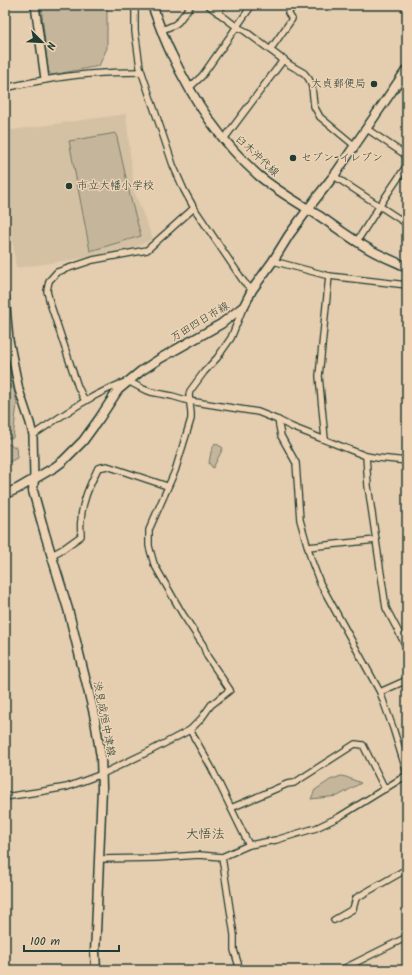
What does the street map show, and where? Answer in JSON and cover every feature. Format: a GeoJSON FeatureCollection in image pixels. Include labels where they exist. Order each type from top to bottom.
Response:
{"type":"FeatureCollection","features":[{"type":"Feature","properties":{"kind":"main road","name":"臼木沖代線"},"geometry":{"type":"LineString","coordinates":[[152,5],[170,52],[201,107],[232,149],[259,175],[286,195],[382,256],[407,267]]}},
{"type":"Feature","properties":{"kind":"main road","name":"万田四日市線"},"geometry":{"type":"LineString","coordinates":[[5,494],[17,489],[63,461],[83,441],[118,390],[128,381],[161,358],[221,324],[244,306],[252,290],[273,261],[289,234],[334,176],[407,69]]}},
{"type":"Feature","properties":{"kind":"main road","name":"渋見成恒中津線"},"geometry":{"type":"LineString","coordinates":[[34,478],[33,491],[68,608],[98,736],[102,774],[95,952],[96,970]]}},
{"type":"Feature","properties":{"kind":"street"},"geometry":{"type":"LineString","coordinates":[[35,5],[45,80]]}},
{"type":"Feature","properties":{"kind":"street"},"geometry":{"type":"LineString","coordinates":[[135,5],[137,54],[141,72],[173,165],[194,208],[244,282],[252,290]]}},
{"type":"Feature","properties":{"kind":"street"},"geometry":{"type":"LineString","coordinates":[[162,30],[178,22],[191,5]]}},
{"type":"Feature","properties":{"kind":"street"},"geometry":{"type":"LineString","coordinates":[[208,5],[304,73],[309,79],[312,87],[314,106],[320,117],[355,146]]}},
{"type":"Feature","properties":{"kind":"street"},"geometry":{"type":"LineString","coordinates":[[218,13],[223,5]]}},
{"type":"Feature","properties":{"kind":"street"},"geometry":{"type":"LineString","coordinates":[[190,88],[202,76],[252,5]]}},
{"type":"Feature","properties":{"kind":"street"},"geometry":{"type":"LineString","coordinates":[[270,50],[292,19],[288,13],[294,5]]}},
{"type":"Feature","properties":{"kind":"street"},"geometry":{"type":"LineString","coordinates":[[403,5],[407,10]]}},
{"type":"Feature","properties":{"kind":"street"},"geometry":{"type":"LineString","coordinates":[[224,139],[284,59]]}},
{"type":"Feature","properties":{"kind":"street"},"geometry":{"type":"LineString","coordinates":[[5,88],[45,80],[90,74],[141,72]]}},
{"type":"Feature","properties":{"kind":"street"},"geometry":{"type":"LineString","coordinates":[[398,81],[407,87]]}},
{"type":"Feature","properties":{"kind":"street"},"geometry":{"type":"LineString","coordinates":[[367,128],[407,156]]}},
{"type":"Feature","properties":{"kind":"street"},"geometry":{"type":"LineString","coordinates":[[357,241],[407,165]]}},
{"type":"Feature","properties":{"kind":"street"},"geometry":{"type":"LineString","coordinates":[[334,176],[407,224]]}},
{"type":"Feature","properties":{"kind":"street"},"geometry":{"type":"LineString","coordinates":[[85,401],[78,388],[50,303],[47,291],[49,281],[56,272],[93,260],[146,250],[194,208]]}},
{"type":"Feature","properties":{"kind":"street"},"geometry":{"type":"LineString","coordinates":[[273,261],[329,276],[407,285]]}},
{"type":"Feature","properties":{"kind":"street"},"geometry":{"type":"LineString","coordinates":[[325,439],[319,376],[329,276]]}},
{"type":"Feature","properties":{"kind":"street"},"geometry":{"type":"LineString","coordinates":[[5,295],[9,340],[19,390],[33,435],[34,478]]}},
{"type":"Feature","properties":{"kind":"street"},"geometry":{"type":"LineString","coordinates":[[5,797],[44,792],[102,774],[190,730],[201,719],[211,705],[230,690],[207,656],[203,645],[182,613],[154,564],[149,546],[150,530],[167,486],[175,471],[190,419],[190,391],[231,338],[244,306]]}},
{"type":"Feature","properties":{"kind":"street"},"geometry":{"type":"LineString","coordinates":[[33,435],[85,401],[105,390],[128,381],[151,392],[189,401],[258,412],[366,456],[407,461]]}},
{"type":"Feature","properties":{"kind":"street"},"geometry":{"type":"LineString","coordinates":[[99,859],[157,858],[199,855],[222,857],[249,845],[276,840],[316,828],[339,817],[407,774],[380,692],[320,582],[312,562],[300,520],[296,464],[282,436],[278,420]]}},
{"type":"Feature","properties":{"kind":"street"},"geometry":{"type":"LineString","coordinates":[[366,456],[368,486],[386,608],[407,648]]}},
{"type":"Feature","properties":{"kind":"street"},"geometry":{"type":"LineString","coordinates":[[52,555],[81,536],[80,521],[82,508],[98,468],[107,466],[167,486]]}},
{"type":"Feature","properties":{"kind":"street"},"geometry":{"type":"LineString","coordinates":[[308,547],[376,540]]}},
{"type":"Feature","properties":{"kind":"street"},"geometry":{"type":"LineString","coordinates":[[380,692],[407,680]]}},
{"type":"Feature","properties":{"kind":"street"},"geometry":{"type":"LineString","coordinates":[[190,730],[211,767],[249,845]]}},
{"type":"Feature","properties":{"kind":"street"},"geometry":{"type":"LineString","coordinates":[[230,808],[287,784],[294,783],[355,744],[363,745],[384,789]]}},
{"type":"Feature","properties":{"kind":"street"},"geometry":{"type":"LineString","coordinates":[[222,857],[234,935],[234,950],[240,970]]}},
{"type":"Feature","properties":{"kind":"street"},"geometry":{"type":"LineString","coordinates":[[334,920],[353,909],[356,898],[407,869]]}},
{"type":"Feature","properties":{"kind":"street"},"geometry":{"type":"LineString","coordinates":[[341,970],[407,937]]}},
{"type":"Feature","properties":{"kind":"shaded area"},"geometry":{"type":"Polygon","coordinates":[[[41,5],[107,5],[107,48],[99,66],[52,75],[48,71],[41,5]]]}},
{"type":"Feature","properties":{"kind":"shaded area","name":"市立大幡小学校"},"geometry":{"type":"Polygon","coordinates":[[[126,114],[134,191],[153,239],[125,252],[16,268],[5,181],[5,131],[126,114]]]}},
{"type":"Feature","properties":{"kind":"shaded area"},"geometry":{"type":"Polygon","coordinates":[[[116,133],[131,200],[141,236],[90,251],[69,141],[116,133]]]}},
{"type":"Feature","properties":{"kind":"shaded area"},"geometry":{"type":"Polygon","coordinates":[[[5,336],[8,361],[17,403],[13,438],[5,438],[5,336]]]}},
{"type":"Feature","properties":{"kind":"shaded area"},"geometry":{"type":"Polygon","coordinates":[[[5,443],[16,447],[17,458],[5,464],[5,443]]]}},
{"type":"Feature","properties":{"kind":"shaded area"},"geometry":{"type":"Polygon","coordinates":[[[215,443],[223,448],[213,468],[209,463],[211,452],[215,443]]]}},
{"type":"Feature","properties":{"kind":"shaded area"},"geometry":{"type":"Polygon","coordinates":[[[341,776],[361,783],[338,796],[311,799],[315,790],[330,780],[341,776]]]}},
{"type":"Feature","properties":{"kind":"place","name":"大貞郵便局"},"geometry":{"type":"Point","coordinates":[374,84]}},
{"type":"Feature","properties":{"kind":"place","name":"セブン-イレブン"},"geometry":{"type":"Point","coordinates":[293,158]}},
{"type":"Feature","properties":{"kind":"place","name":"市立大幡小学校"},"geometry":{"type":"Point","coordinates":[69,186]}},
{"type":"Feature","properties":{"kind":"district","name":"大悟法"},"geometry":{"type":"Point","coordinates":[205,834]}}]}
